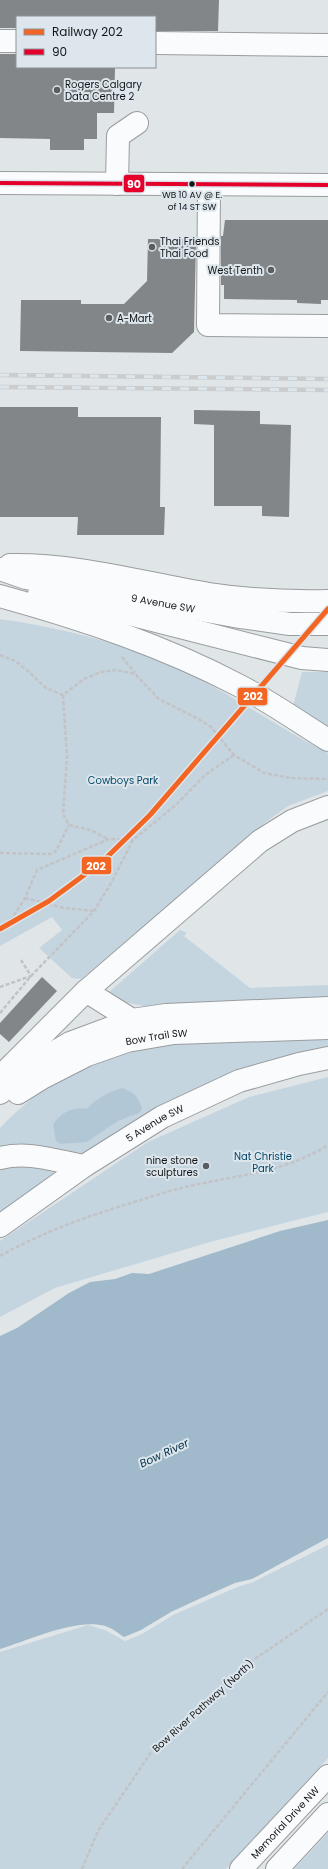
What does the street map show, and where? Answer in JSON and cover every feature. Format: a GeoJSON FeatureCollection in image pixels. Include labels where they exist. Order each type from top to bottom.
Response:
{"type":"FeatureCollection","features":[{"type":"Feature","properties":{"kind":"main road"},"geometry":{"type":"LineString","coordinates":[[0,41],[16,41]]}},
{"type":"Feature","properties":{"kind":"main road"},"geometry":{"type":"LineString","coordinates":[[156,43],[328,45]]}},
{"type":"Feature","properties":{"kind":"main road"},"geometry":{"type":"LineString","coordinates":[[117,184],[118,136],[137,123]]}},
{"type":"Feature","properties":{"kind":"main road"},"geometry":{"type":"LineString","coordinates":[[0,183],[328,185]]}},
{"type":"Feature","properties":{"kind":"main road"},"geometry":{"type":"LineString","coordinates":[[209,185],[208,326],[328,326]]}},
{"type":"Feature","properties":{"kind":"main road","name":"9 Avenue SW"},"geometry":{"type":"LineString","coordinates":[[0,565],[41,564],[116,575],[210,594],[286,602],[328,601]]}},
{"type":"Feature","properties":{"kind":"main road","name":"9 Avenue SW"},"geometry":{"type":"LineString","coordinates":[[0,569],[26,578],[234,616],[290,624],[328,624]]}},
{"type":"Feature","properties":{"kind":"main road"},"geometry":{"type":"LineString","coordinates":[[0,591],[21,591],[94,605],[302,658],[328,660]]}},
{"type":"Feature","properties":{"kind":"main road"},"geometry":{"type":"LineString","coordinates":[[0,596],[47,609],[143,641],[241,686],[328,740]]}},
{"type":"Feature","properties":{"kind":"main road"},"geometry":{"type":"LineString","coordinates":[[0,1077],[86,991],[260,841],[292,821],[328,807]]}},
{"type":"Feature","properties":{"kind":"main road"},"geometry":{"type":"LineString","coordinates":[[86,991],[132,1020]]}},
{"type":"Feature","properties":{"kind":"main road"},"geometry":{"type":"LineString","coordinates":[[0,1093],[41,1060],[70,1043],[132,1020],[166,1014],[328,1008]]}},
{"type":"Feature","properties":{"kind":"main road","name":"Bow Trail SW"},"geometry":{"type":"LineString","coordinates":[[0,1105],[42,1078],[87,1054],[127,1041],[174,1033],[328,1028]]}},
{"type":"Feature","properties":{"kind":"main road","name":"5 Avenue SW"},"geometry":{"type":"LineString","coordinates":[[0,1226],[84,1166],[162,1117],[239,1081],[299,1064],[328,1058]]}},
{"type":"Feature","properties":{"kind":"main road"},"geometry":{"type":"LineString","coordinates":[[0,1158],[29,1154],[58,1162],[84,1166]]}},
{"type":"Feature","properties":{"kind":"main road","name":"Memorial Drive NW"},"geometry":{"type":"LineString","coordinates":[[241,1869],[328,1776]]}},
{"type":"Feature","properties":{"kind":"main road"},"geometry":{"type":"LineString","coordinates":[[277,1869],[328,1814]]}},
{"type":"Feature","properties":{"kind":"path"},"geometry":{"type":"LineString","coordinates":[[0,655],[15,661],[46,688],[63,695]]}},
{"type":"Feature","properties":{"kind":"path"},"geometry":{"type":"LineString","coordinates":[[63,695],[84,678],[101,672],[116,670],[136,674],[159,699],[211,727],[234,755],[264,773],[291,778],[328,779]]}},
{"type":"Feature","properties":{"kind":"path"},"geometry":{"type":"LineString","coordinates":[[63,695],[67,757],[63,814],[69,825],[90,830],[109,840]]}},
{"type":"Feature","properties":{"kind":"path"},"geometry":{"type":"LineString","coordinates":[[0,1012],[31,976],[94,911],[110,885],[133,840],[176,805],[205,775],[234,755]]}},
{"type":"Feature","properties":{"kind":"path"},"geometry":{"type":"LineString","coordinates":[[0,853],[52,854],[56,851],[69,825]]}},
{"type":"Feature","properties":{"kind":"path"},"geometry":{"type":"LineString","coordinates":[[0,927],[13,917],[25,898],[37,870],[109,840],[133,840]]}},
{"type":"Feature","properties":{"kind":"path"},"geometry":{"type":"LineString","coordinates":[[25,898],[64,908],[94,911]]}},
{"type":"Feature","properties":{"kind":"path"},"geometry":{"type":"LineString","coordinates":[[21,960],[31,976]]}},
{"type":"Feature","properties":{"kind":"path"},"geometry":{"type":"LineString","coordinates":[[0,987],[31,976]]}},
{"type":"Feature","properties":{"kind":"path"},"geometry":{"type":"LineString","coordinates":[[0,1256],[21,1244],[78,1219],[179,1188],[289,1165],[312,1155],[328,1145]]}},
{"type":"Feature","properties":{"kind":"path","name":"Bow River Pathway (North)"},"geometry":{"type":"LineString","coordinates":[[82,1869],[98,1831],[152,1751],[246,1665],[328,1609]]}},
{"type":"Feature","properties":{"kind":"path"},"geometry":{"type":"LineString","coordinates":[[182,1869],[328,1692]]}},
{"type":"Feature","properties":{"kind":"green space","name":"Cowboys Park"},"geometry":{"type":"Polygon","coordinates":[[[0,619],[49,627],[124,647],[172,665],[194,676],[294,735],[328,753],[328,791],[288,806],[266,822],[81,979],[72,978],[39,948],[62,930],[52,917],[0,946],[0,619]]]}},
{"type":"Feature","properties":{"kind":"green space"},"geometry":{"type":"Polygon","coordinates":[[[302,672],[328,672],[328,729],[293,706],[302,672]]]}},
{"type":"Feature","properties":{"kind":"green space"},"geometry":{"type":"Polygon","coordinates":[[[180,930],[187,933],[184,936],[250,988],[328,985],[328,1001],[150,1007],[123,1002],[108,993],[180,930]]]}},
{"type":"Feature","properties":{"kind":"green space"},"geometry":{"type":"Polygon","coordinates":[[[328,1038],[328,1052],[86,1153],[75,1153],[22,1144],[0,1146],[0,1128],[23,1106],[62,1078],[76,1070],[105,1058],[151,1047],[182,1044],[328,1038]]]}},
{"type":"Feature","properties":{"kind":"green space","name":"Nat Christie Park"},"geometry":{"type":"Polygon","coordinates":[[[328,1077],[328,1212],[210,1242],[55,1288],[0,1317],[0,1241],[148,1142],[249,1097],[328,1077]]]}},
{"type":"Feature","properties":{"kind":"green space"},"geometry":{"type":"Polygon","coordinates":[[[36,1165],[57,1174],[0,1217],[0,1168],[6,1166],[36,1165]]]}},
{"type":"Feature","properties":{"kind":"green space"},"geometry":{"type":"Polygon","coordinates":[[[328,1545],[328,1758],[226,1869],[0,1869],[0,1652],[88,1625],[105,1630],[125,1641],[142,1634],[173,1615],[235,1588],[253,1582],[328,1545]]]}},
{"type":"Feature","properties":{"kind":"green space"},"geometry":{"type":"Polygon","coordinates":[[[328,1833],[328,1869],[294,1869],[328,1833]]]}},
{"type":"Feature","properties":{"kind":"shaded area"},"geometry":{"type":"Polygon","coordinates":[[[122,1088],[130,1091],[138,1098],[142,1109],[139,1113],[118,1121],[87,1142],[60,1144],[56,1141],[53,1125],[59,1117],[67,1111],[82,1108],[87,1109],[103,1096],[122,1088]]]}},
{"type":"Feature","properties":{"kind":"water","name":"Bow River"},"geometry":{"type":"Polygon","coordinates":[[[328,1220],[328,1538],[252,1579],[235,1583],[199,1599],[171,1612],[141,1630],[124,1637],[113,1629],[105,1626],[93,1624],[81,1625],[53,1631],[0,1649],[0,1336],[17,1328],[69,1293],[90,1282],[115,1279],[132,1273],[149,1274],[280,1231],[328,1220]]]}},
{"type":"Feature","properties":{"kind":"building"},"geometry":{"type":"Polygon","coordinates":[[[0,0],[219,0],[218,31],[156,31],[156,16],[16,16],[16,28],[0,28],[0,0]]]}},
{"type":"Feature","properties":{"kind":"building","name":"Rogers Calgary Data Centre 2"},"geometry":{"type":"Polygon","coordinates":[[[0,54],[16,54],[16,68],[115,68],[114,113],[97,113],[97,139],[84,139],[84,150],[50,150],[50,139],[0,138],[0,54]]]}},
{"type":"Feature","properties":{"kind":"building","name":"West Tenth"},"geometry":{"type":"Polygon","coordinates":[[[225,220],[328,220],[328,300],[321,300],[321,304],[297,303],[297,300],[224,299],[224,285],[221,285],[221,236],[223,236],[225,220]]]}},
{"type":"Feature","properties":{"kind":"building"},"geometry":{"type":"Polygon","coordinates":[[[148,239],[196,239],[194,332],[172,353],[20,351],[21,300],[81,300],[81,304],[124,304],[147,281],[148,239]]]}},
{"type":"Feature","properties":{"kind":"building"},"geometry":{"type":"Polygon","coordinates":[[[0,407],[78,407],[78,417],[161,417],[160,507],[165,507],[164,535],[77,535],[78,517],[0,517],[0,407]]]}},
{"type":"Feature","properties":{"kind":"building"},"geometry":{"type":"Polygon","coordinates":[[[194,410],[260,411],[260,424],[291,425],[289,517],[262,516],[262,506],[214,506],[214,425],[194,424],[194,410]]]}},
{"type":"Feature","properties":{"kind":"building"},"geometry":{"type":"Polygon","coordinates":[[[42,977],[57,991],[9,1042],[0,1034],[0,1023],[42,977]]]}},
{"type":"Feature","properties":{"kind":"railway"},"geometry":{"type":"LineString","coordinates":[[0,375],[328,379]]}},
{"type":"Feature","properties":{"kind":"railway"},"geometry":{"type":"LineString","coordinates":[[0,387],[328,390]]}},
{"type":"Feature","properties":{"kind":"rail line","name":"202"},"geometry":{"type":"LineString","coordinates":[[0,929],[49,901],[103,861],[150,815],[328,609]]}},
{"type":"Feature","properties":{"kind":"transit line","name":"90"},"geometry":{"type":"LineString","coordinates":[[0,183],[328,185]]}},
{"type":"Feature","properties":{"kind":"place","name":"Rogers Calgary Data Centre 2"},"geometry":{"type":"Point","coordinates":[57,90]}},
{"type":"Feature","properties":{"kind":"place","name":"WB 10 AV @ E. of 14 ST SW"},"geometry":{"type":"Point","coordinates":[192,184]}},
{"type":"Feature","properties":{"kind":"place","name":"Thai Friends Thai Food"},"geometry":{"type":"Point","coordinates":[152,247]}},
{"type":"Feature","properties":{"kind":"place","name":"West Tenth"},"geometry":{"type":"Point","coordinates":[271,270]}},
{"type":"Feature","properties":{"kind":"place","name":"A-Mart"},"geometry":{"type":"Point","coordinates":[109,318]}},
{"type":"Feature","properties":{"kind":"place","name":"nine stone sculptures"},"geometry":{"type":"Point","coordinates":[206,1166]}}]}
